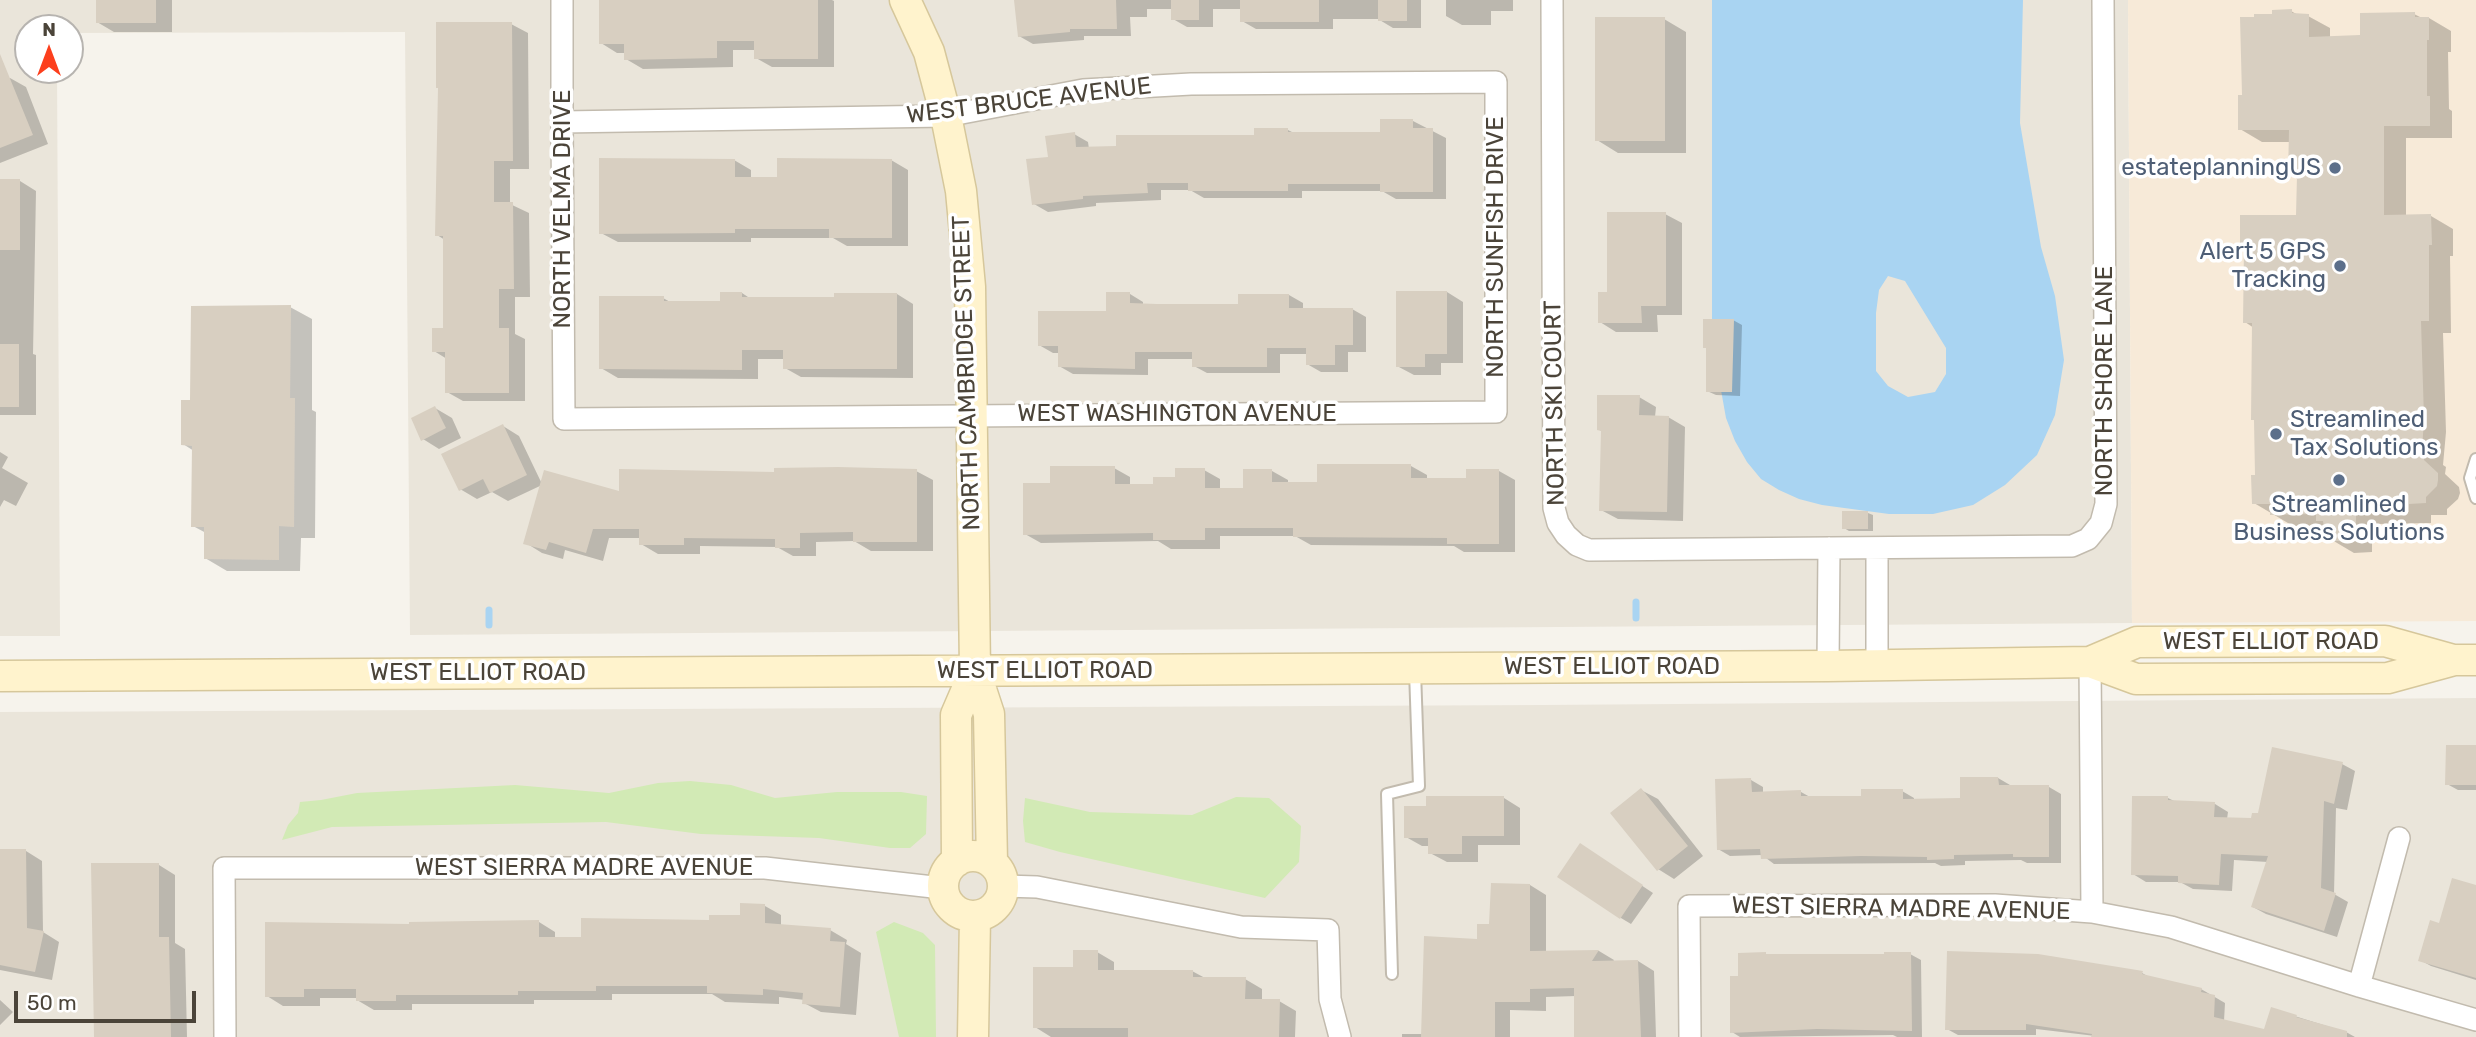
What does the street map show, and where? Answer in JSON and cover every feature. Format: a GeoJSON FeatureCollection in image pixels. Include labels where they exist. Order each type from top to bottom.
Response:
{"type":"FeatureCollection","features":[{"type":"Feature","properties":{"kind":"main road","name":"NORTH CAMBRIDGE STREET"},"geometry":{"type":"LineString","coordinates":[[905,0],[929,52],[946,116],[961,191],[970,287],[975,671]]}},
{"type":"Feature","properties":{"kind":"main road","name":"WEST ELLIOT ROAD"},"geometry":{"type":"LineString","coordinates":[[0,676],[1828,666],[2090,662],[2137,642],[2385,641],[2465,660]]}},
{"type":"Feature","properties":{"kind":"main road"},"geometry":{"type":"LineString","coordinates":[[957,860],[956,715],[975,671]]}},
{"type":"Feature","properties":{"kind":"main road"},"geometry":{"type":"LineString","coordinates":[[975,671],[989,714],[998,874],[998,904],[984,915],[975,917],[965,916],[949,905],[942,888],[946,872],[957,860],[975,856],[998,874]]}},
{"type":"Feature","properties":{"kind":"main road"},"geometry":{"type":"LineString","coordinates":[[973,1037],[975,917]]}},
{"type":"Feature","properties":{"kind":"street","name":"NORTH VELMA DRIVE"},"geometry":{"type":"LineString","coordinates":[[562,0],[564,419]]}},
{"type":"Feature","properties":{"kind":"street","name":"NORTH SKI COURT"},"geometry":{"type":"LineString","coordinates":[[1552,0],[1554,508],[1558,523],[1566,536],[1589,550],[1829,548]]}},
{"type":"Feature","properties":{"kind":"street","name":"NORTH SHORE LANE"},"geometry":{"type":"LineString","coordinates":[[1829,548],[2072,545],[2088,539],[2101,523],[2106,503],[2103,0]]}},
{"type":"Feature","properties":{"kind":"street","name":"WEST BRUCE AVENUE"},"geometry":{"type":"LineString","coordinates":[[562,122],[946,116],[1083,90],[1191,84],[1496,82]]}},
{"type":"Feature","properties":{"kind":"street","name":"NORTH SUNFISH DRIVE"},"geometry":{"type":"LineString","coordinates":[[1496,82],[1496,412]]}},
{"type":"Feature","properties":{"kind":"street","name":"WEST WASHINGTON AVENUE"},"geometry":{"type":"LineString","coordinates":[[564,419],[1496,412]]}},
{"type":"Feature","properties":{"kind":"street"},"geometry":{"type":"LineString","coordinates":[[1828,666],[1829,548]]}},
{"type":"Feature","properties":{"kind":"street"},"geometry":{"type":"LineString","coordinates":[[1877,548],[1878,665]]}},
{"type":"Feature","properties":{"kind":"street"},"geometry":{"type":"LineString","coordinates":[[2090,662],[2092,912]]}},
{"type":"Feature","properties":{"kind":"street"},"geometry":{"type":"LineString","coordinates":[[2359,986],[2399,838]]}},
{"type":"Feature","properties":{"kind":"street","name":"WEST SIERRA MADRE AVENUE"},"geometry":{"type":"LineString","coordinates":[[225,1037],[224,868],[765,868],[942,888]]}},
{"type":"Feature","properties":{"kind":"street"},"geometry":{"type":"LineString","coordinates":[[998,874],[1037,887],[1241,927],[1328,930],[1330,999],[1340,1037]]}},
{"type":"Feature","properties":{"kind":"street","name":"WEST SIERRA MADRE AVENUE"},"geometry":{"type":"LineString","coordinates":[[1690,1037],[1689,906],[1995,905],[2092,912],[2171,927],[2476,1020]]}},
{"type":"Feature","properties":{"kind":"lane"},"geometry":{"type":"LineString","coordinates":[[2476,458],[2470,478],[2476,498]]}},
{"type":"Feature","properties":{"kind":"lane"},"geometry":{"type":"LineString","coordinates":[[1392,974],[1387,794],[1419,786],[1415,668]]}},
{"type":"Feature","properties":{"kind":"shaded area"},"geometry":{"type":"Polygon","coordinates":[[[0,0],[2128,0],[2132,623],[410,635],[405,32],[84,33],[84,14],[14,14],[14,84],[57,84],[60,636],[0,636],[0,0]]]}},
{"type":"Feature","properties":{"kind":"shaded area"},"geometry":{"type":"Polygon","coordinates":[[[2128,0],[2476,0],[2476,621],[2132,623],[2128,0]]]}},
{"type":"Feature","properties":{"kind":"shaded area"},"geometry":{"type":"Polygon","coordinates":[[[2476,698],[2476,1037],[0,1037],[0,712],[2476,698]]]}},
{"type":"Feature","properties":{"kind":"green space"},"geometry":{"type":"Polygon","coordinates":[[[690,781],[731,785],[775,798],[837,792],[901,792],[927,796],[926,834],[910,848],[890,848],[819,838],[701,834],[606,822],[332,827],[282,840],[288,825],[298,813],[300,802],[357,793],[515,785],[609,793],[658,783],[690,781]]]}},
{"type":"Feature","properties":{"kind":"green space"},"geometry":{"type":"Polygon","coordinates":[[[1236,797],[1269,798],[1301,826],[1299,862],[1265,898],[1025,842],[1025,798],[1090,812],[1192,815],[1236,797]]]}},
{"type":"Feature","properties":{"kind":"green space"},"geometry":{"type":"Polygon","coordinates":[[[894,922],[923,933],[935,945],[936,1037],[899,1037],[876,932],[894,922]]]}},
{"type":"Feature","properties":{"kind":"water"},"geometry":{"type":"Polygon","coordinates":[[[1712,0],[2023,0],[2020,123],[2041,247],[2055,296],[2064,360],[2055,415],[2037,455],[2005,485],[1973,505],[1933,514],[1889,514],[1822,505],[1799,499],[1761,479],[1735,441],[1726,418],[1712,340],[1712,0]],[[1888,276],[1879,290],[1876,313],[1876,371],[1888,386],[1908,397],[1935,392],[1946,374],[1946,348],[1905,281],[1888,276]]]}},
{"type":"Feature","properties":{"kind":"building"},"geometry":{"type":"Polygon","coordinates":[[[96,0],[156,0],[156,23],[96,23],[96,0]]]}},
{"type":"Feature","properties":{"kind":"building"},"geometry":{"type":"Polygon","coordinates":[[[599,0],[818,0],[818,59],[754,59],[754,41],[717,41],[717,58],[624,60],[624,44],[599,44],[599,0]]]}},
{"type":"Feature","properties":{"kind":"building"},"geometry":{"type":"Polygon","coordinates":[[[1014,0],[1116,0],[1117,29],[1070,29],[1070,32],[1018,37],[1014,0]]]}},
{"type":"Feature","properties":{"kind":"building"},"geometry":{"type":"Polygon","coordinates":[[[1171,0],[1199,0],[1199,20],[1171,20],[1171,0]]]}},
{"type":"Feature","properties":{"kind":"building"},"geometry":{"type":"Polygon","coordinates":[[[1240,0],[1319,0],[1319,22],[1240,22],[1240,0]]]}},
{"type":"Feature","properties":{"kind":"building"},"geometry":{"type":"Polygon","coordinates":[[[1378,0],[1407,0],[1407,21],[1378,21],[1378,0]]]}},
{"type":"Feature","properties":{"kind":"building"},"geometry":{"type":"Polygon","coordinates":[[[2292,9],[2292,13],[2309,14],[2309,37],[2360,35],[2360,13],[2415,12],[2415,17],[2429,17],[2427,96],[2430,96],[2430,126],[2384,126],[2384,215],[2431,214],[2429,321],[2421,321],[2424,418],[2422,451],[2424,460],[2438,473],[2438,480],[2437,486],[2426,497],[2426,503],[2409,504],[2409,512],[2356,513],[2356,526],[2350,527],[2351,541],[2331,541],[2330,527],[2324,527],[2323,521],[2316,521],[2316,514],[2270,515],[2270,504],[2252,504],[2251,475],[2255,475],[2254,420],[2251,420],[2252,323],[2243,323],[2244,246],[2240,246],[2240,215],[2296,215],[2297,176],[2288,176],[2289,130],[2238,130],[2238,95],[2242,95],[2240,17],[2254,17],[2254,14],[2272,14],[2272,10],[2292,9]]]}},
{"type":"Feature","properties":{"kind":"building"},"geometry":{"type":"Polygon","coordinates":[[[1595,17],[1665,17],[1665,141],[1595,141],[1595,17]]]}},
{"type":"Feature","properties":{"kind":"building"},"geometry":{"type":"Polygon","coordinates":[[[436,22],[512,22],[513,161],[494,161],[494,202],[513,202],[514,289],[499,289],[499,328],[509,328],[509,393],[445,393],[445,352],[432,352],[432,328],[443,328],[443,236],[435,236],[438,88],[436,22]]]}},
{"type":"Feature","properties":{"kind":"building"},"geometry":{"type":"Polygon","coordinates":[[[0,54],[33,135],[0,148],[0,54]]]}},
{"type":"Feature","properties":{"kind":"building"},"geometry":{"type":"Polygon","coordinates":[[[1380,119],[1413,119],[1413,128],[1433,128],[1433,192],[1380,192],[1380,184],[1288,184],[1288,191],[1188,191],[1188,183],[1147,183],[1148,193],[1083,196],[1083,199],[1032,205],[1026,159],[1048,157],[1045,136],[1075,132],[1076,147],[1116,146],[1116,135],[1254,135],[1254,128],[1288,128],[1288,132],[1380,132],[1380,119]]]}},
{"type":"Feature","properties":{"kind":"building"},"geometry":{"type":"Polygon","coordinates":[[[599,158],[735,159],[735,177],[777,177],[777,158],[892,159],[892,238],[829,238],[829,229],[599,234],[599,158]]]}},
{"type":"Feature","properties":{"kind":"building"},"geometry":{"type":"Polygon","coordinates":[[[0,179],[20,179],[20,250],[0,250],[0,179]]]}},
{"type":"Feature","properties":{"kind":"building"},"geometry":{"type":"Polygon","coordinates":[[[1607,212],[1666,212],[1666,306],[1641,306],[1642,323],[1598,323],[1598,292],[1607,292],[1607,212]]]}},
{"type":"Feature","properties":{"kind":"building"},"geometry":{"type":"Polygon","coordinates":[[[1396,291],[1447,291],[1447,354],[1425,354],[1425,367],[1396,367],[1396,291]]]}},
{"type":"Feature","properties":{"kind":"building"},"geometry":{"type":"Polygon","coordinates":[[[720,292],[742,292],[742,297],[834,297],[834,293],[897,293],[897,369],[783,369],[783,350],[742,350],[742,370],[599,369],[599,296],[664,296],[664,301],[720,301],[720,292]]]}},
{"type":"Feature","properties":{"kind":"building"},"geometry":{"type":"Polygon","coordinates":[[[1106,292],[1130,292],[1130,303],[1157,304],[1238,304],[1238,294],[1289,294],[1289,308],[1353,308],[1353,345],[1335,345],[1335,365],[1306,365],[1306,348],[1267,348],[1267,367],[1192,367],[1192,352],[1135,352],[1135,369],[1058,367],[1058,346],[1038,346],[1038,311],[1106,311],[1106,292]]]}},
{"type":"Feature","properties":{"kind":"building"},"geometry":{"type":"Polygon","coordinates":[[[291,305],[290,398],[295,398],[294,527],[279,526],[279,560],[204,559],[204,527],[191,527],[192,446],[181,445],[181,400],[190,400],[191,306],[291,305]]]}},
{"type":"Feature","properties":{"kind":"building"},"geometry":{"type":"Polygon","coordinates":[[[1703,319],[1734,319],[1732,392],[1706,392],[1703,319]]]}},
{"type":"Feature","properties":{"kind":"building"},"geometry":{"type":"Polygon","coordinates":[[[0,344],[19,344],[19,407],[0,407],[0,344]]]}},
{"type":"Feature","properties":{"kind":"building"},"geometry":{"type":"Polygon","coordinates":[[[1597,395],[1640,395],[1639,415],[1669,416],[1667,512],[1599,511],[1601,431],[1597,430],[1597,395]]]}},
{"type":"Feature","properties":{"kind":"building"},"geometry":{"type":"Polygon","coordinates":[[[435,406],[446,428],[421,441],[411,418],[435,406]]]}},
{"type":"Feature","properties":{"kind":"building"},"geometry":{"type":"Polygon","coordinates":[[[503,424],[527,475],[490,493],[483,479],[459,491],[441,454],[503,424]]]}},
{"type":"Feature","properties":{"kind":"building"},"geometry":{"type":"Polygon","coordinates":[[[1317,464],[1411,464],[1411,478],[1466,478],[1466,469],[1499,469],[1499,544],[1447,544],[1447,538],[1293,537],[1293,528],[1205,528],[1205,540],[1153,540],[1153,533],[1023,535],[1023,483],[1050,483],[1050,466],[1115,466],[1115,484],[1153,484],[1153,477],[1175,477],[1175,468],[1205,468],[1205,488],[1243,488],[1243,469],[1272,469],[1272,482],[1317,482],[1317,464]]]}},
{"type":"Feature","properties":{"kind":"building"},"geometry":{"type":"Polygon","coordinates":[[[774,468],[917,469],[917,542],[853,542],[853,532],[800,533],[800,548],[775,548],[775,539],[684,538],[684,545],[639,545],[639,529],[593,529],[586,553],[549,542],[546,550],[523,544],[544,470],[619,491],[619,469],[774,472],[774,468]]]}},
{"type":"Feature","properties":{"kind":"building"},"geometry":{"type":"Polygon","coordinates":[[[1842,511],[1868,511],[1868,529],[1842,529],[1842,511]]]}},
{"type":"Feature","properties":{"kind":"building"},"geometry":{"type":"Polygon","coordinates":[[[2446,745],[2476,745],[2476,785],[2445,785],[2446,745]]]}},
{"type":"Feature","properties":{"kind":"building"},"geometry":{"type":"Polygon","coordinates":[[[2272,747],[2343,762],[2334,804],[2324,801],[2321,888],[2336,893],[2324,931],[2251,907],[2268,856],[2221,854],[2219,885],[2178,883],[2178,876],[2131,875],[2132,796],[2168,796],[2168,800],[2215,802],[2214,817],[2251,818],[2252,813],[2258,813],[2272,747]]]}},
{"type":"Feature","properties":{"kind":"building"},"geometry":{"type":"Polygon","coordinates":[[[1960,777],[1998,777],[1999,785],[2049,785],[2049,857],[2013,857],[2013,854],[1954,855],[1954,859],[1927,860],[1927,857],[1861,856],[1761,859],[1760,849],[1717,850],[1715,779],[1751,778],[1752,792],[1801,790],[1801,796],[1861,796],[1861,789],[1903,789],[1903,799],[1960,798],[1960,777]]]}},
{"type":"Feature","properties":{"kind":"building"},"geometry":{"type":"Polygon","coordinates":[[[1641,788],[1688,846],[1657,871],[1610,813],[1641,788]]]}},
{"type":"Feature","properties":{"kind":"building"},"geometry":{"type":"Polygon","coordinates":[[[1426,796],[1504,796],[1504,836],[1462,836],[1462,854],[1428,854],[1428,838],[1404,838],[1404,806],[1426,806],[1426,796]]]}},
{"type":"Feature","properties":{"kind":"building"},"geometry":{"type":"Polygon","coordinates":[[[1580,843],[1643,885],[1620,919],[1557,877],[1580,843]]]}},
{"type":"Feature","properties":{"kind":"building"},"geometry":{"type":"Polygon","coordinates":[[[0,849],[26,849],[27,928],[44,931],[35,972],[0,965],[0,849]]]}},
{"type":"Feature","properties":{"kind":"building"},"geometry":{"type":"Polygon","coordinates":[[[91,863],[159,863],[159,937],[169,937],[171,1037],[94,1037],[91,863]]]}},
{"type":"Feature","properties":{"kind":"building"},"geometry":{"type":"Polygon","coordinates":[[[2452,878],[2476,885],[2476,978],[2418,961],[2430,920],[2439,923],[2452,878]]]}},
{"type":"Feature","properties":{"kind":"building"},"geometry":{"type":"Polygon","coordinates":[[[1491,883],[1530,884],[1530,951],[1599,950],[1592,961],[1638,960],[1641,1037],[1574,1037],[1574,988],[1530,989],[1530,1002],[1495,1002],[1495,1037],[1421,1037],[1424,936],[1477,939],[1477,924],[1489,924],[1491,883]]]}},
{"type":"Feature","properties":{"kind":"building"},"geometry":{"type":"Polygon","coordinates":[[[740,903],[765,904],[765,923],[831,928],[830,941],[845,942],[840,1007],[802,1004],[803,993],[763,989],[763,995],[707,993],[707,986],[596,986],[596,991],[518,991],[518,995],[396,995],[396,1001],[356,1001],[356,989],[304,989],[304,997],[265,997],[265,922],[409,924],[539,920],[539,937],[581,937],[581,918],[709,920],[709,915],[740,915],[740,903]]]}},
{"type":"Feature","properties":{"kind":"building"},"geometry":{"type":"Polygon","coordinates":[[[1073,950],[1098,950],[1098,970],[1193,970],[1193,977],[1246,977],[1245,999],[1280,999],[1279,1037],[1128,1037],[1128,1028],[1033,1028],[1033,967],[1073,967],[1073,950]]]}},
{"type":"Feature","properties":{"kind":"building"},"geometry":{"type":"Polygon","coordinates":[[[1947,951],[2038,954],[2143,971],[2142,974],[2202,988],[2201,992],[2215,995],[2214,1017],[2264,1029],[2271,1007],[2347,1031],[2347,1037],[2091,1037],[2092,1034],[2026,1024],[2026,1030],[1945,1030],[1947,951]]]}},
{"type":"Feature","properties":{"kind":"building"},"geometry":{"type":"Polygon","coordinates":[[[1911,952],[1912,1031],[1817,1029],[1730,1033],[1730,976],[1738,976],[1738,953],[1911,952]]]}},
{"type":"Feature","properties":{"kind":"waterway"},"geometry":{"type":"LineString","coordinates":[[1636,602],[1636,618]]}},
{"type":"Feature","properties":{"kind":"waterway"},"geometry":{"type":"LineString","coordinates":[[489,610],[489,625]]}},
{"type":"Feature","properties":{"kind":"place","name":"estateplanningUS"},"geometry":{"type":"Point","coordinates":[2335,168]}},
{"type":"Feature","properties":{"kind":"place","name":"Alert 5 GPS Tracking"},"geometry":{"type":"Point","coordinates":[2340,266]}},
{"type":"Feature","properties":{"kind":"place","name":"Streamlined Tax Solutions"},"geometry":{"type":"Point","coordinates":[2276,434]}},
{"type":"Feature","properties":{"kind":"place","name":"Streamlined Business Solutions"},"geometry":{"type":"Point","coordinates":[2339,480]}}]}
